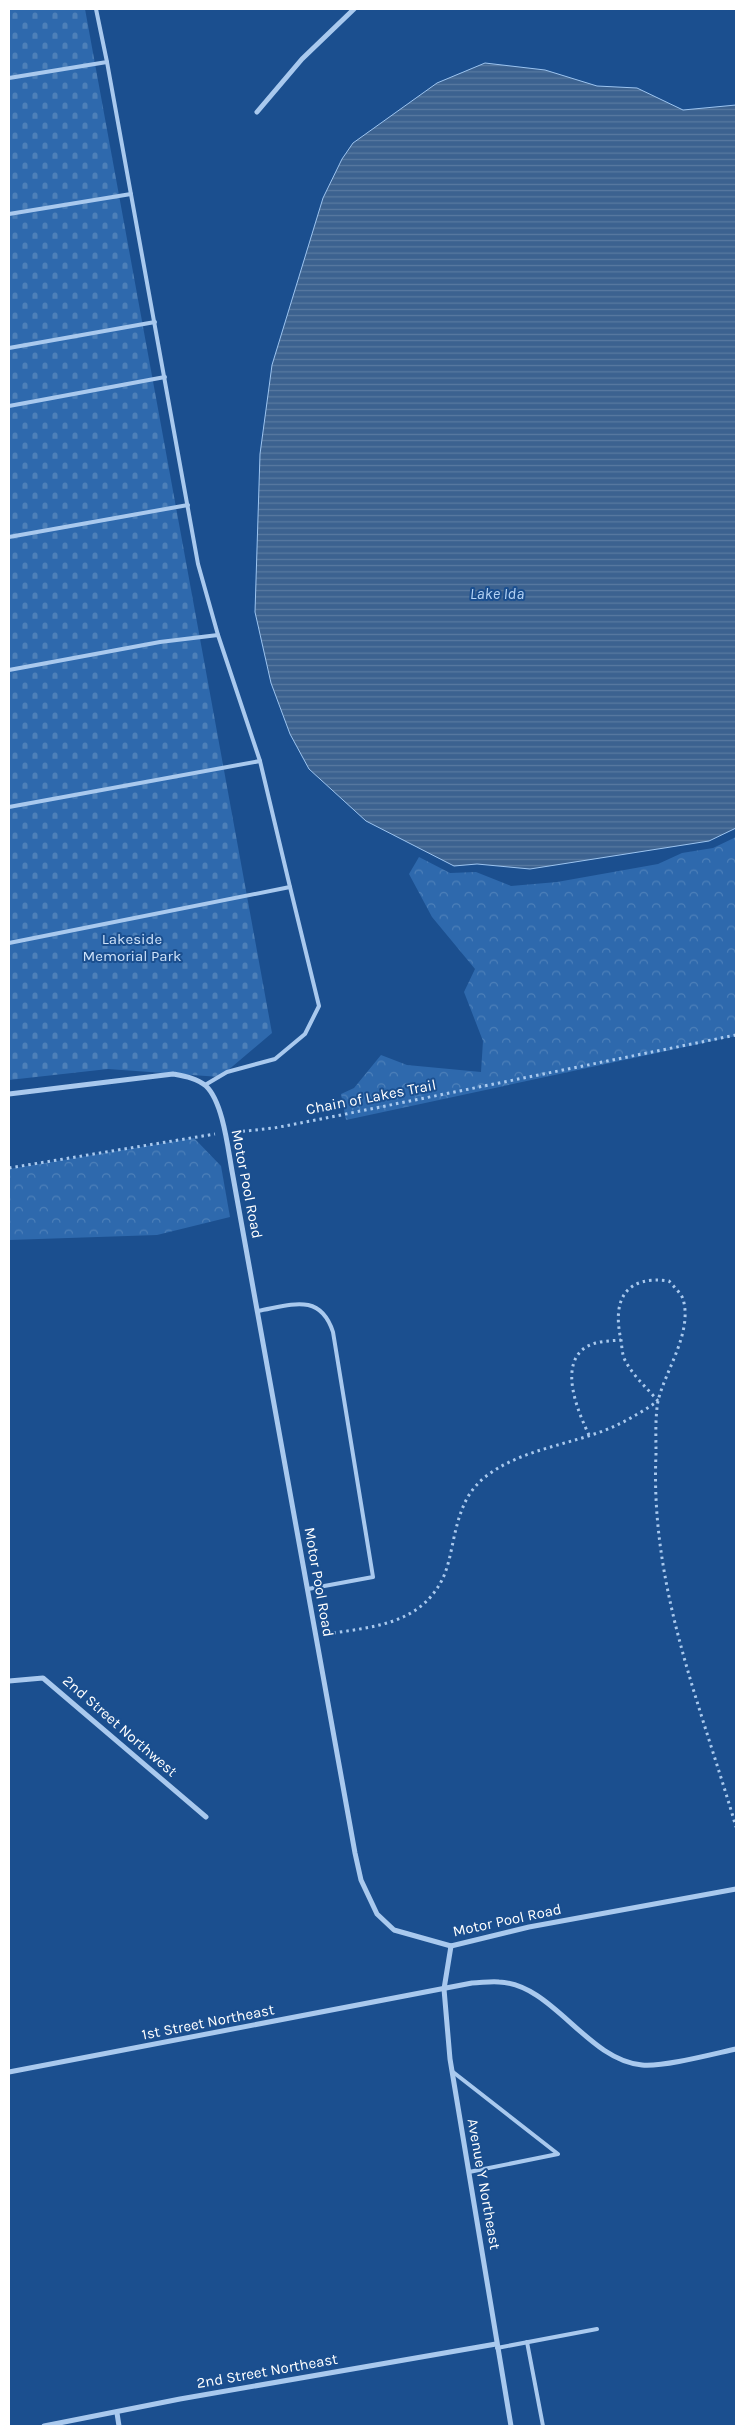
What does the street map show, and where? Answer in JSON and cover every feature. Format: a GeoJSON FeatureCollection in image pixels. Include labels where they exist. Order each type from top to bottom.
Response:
{"type":"FeatureCollection","features":[{"type":"Feature","properties":{"kind":"street"},"geometry":{"type":"LineString","coordinates":[[258,112],[302,59],[354,9]]}},
{"type":"Feature","properties":{"kind":"street"},"geometry":{"type":"LineString","coordinates":[[9,1094],[173,1074],[188,1077],[205,1086]]}},
{"type":"Feature","properties":{"kind":"street","name":"Motor Pool Road"},"geometry":{"type":"LineString","coordinates":[[205,1086],[214,1097],[225,1133],[355,1853],[367,1893],[377,1914],[394,1930],[451,1946],[530,1927],[736,1889]]}},
{"type":"Feature","properties":{"kind":"street","name":"2nd Street Northwest"},"geometry":{"type":"LineString","coordinates":[[9,1681],[43,1678],[206,1817]]}},
{"type":"Feature","properties":{"kind":"street","name":"Avenue Y Northeast"},"geometry":{"type":"LineString","coordinates":[[451,1946],[444,1990],[453,2072],[496,2346],[511,2426]]}},
{"type":"Feature","properties":{"kind":"street","name":"1st Street Northeast"},"geometry":{"type":"LineString","coordinates":[[9,2072],[444,1990],[472,1983],[500,1982],[518,1987],[544,2000],[601,2049],[622,2060],[643,2065],[736,2049]]}},
{"type":"Feature","properties":{"kind":"street","name":"2nd Street Northeast"},"geometry":{"type":"LineString","coordinates":[[44,2426],[190,2398],[496,2346]]}},
{"type":"Feature","properties":{"kind":"street"},"geometry":{"type":"LineString","coordinates":[[117,2413],[119,2426]]}},
{"type":"Feature","properties":{"kind":"lane"},"geometry":{"type":"LineString","coordinates":[[96,9],[198,564],[218,635],[260,761],[319,1006],[304,1034],[275,1059],[227,1072],[205,1086]]}},
{"type":"Feature","properties":{"kind":"lane"},"geometry":{"type":"LineString","coordinates":[[9,78],[107,62]]}},
{"type":"Feature","properties":{"kind":"lane"},"geometry":{"type":"LineString","coordinates":[[9,214],[131,194]]}},
{"type":"Feature","properties":{"kind":"lane"},"geometry":{"type":"LineString","coordinates":[[9,348],[155,322]]}},
{"type":"Feature","properties":{"kind":"lane"},"geometry":{"type":"LineString","coordinates":[[9,406],[165,377]]}},
{"type":"Feature","properties":{"kind":"lane"},"geometry":{"type":"LineString","coordinates":[[9,537],[188,505]]}},
{"type":"Feature","properties":{"kind":"lane"},"geometry":{"type":"LineString","coordinates":[[9,670],[160,642],[218,635]]}},
{"type":"Feature","properties":{"kind":"lane"},"geometry":{"type":"LineString","coordinates":[[9,807],[260,761]]}},
{"type":"Feature","properties":{"kind":"lane"},"geometry":{"type":"LineString","coordinates":[[9,942],[290,887]]}},
{"type":"Feature","properties":{"kind":"lane"},"geometry":{"type":"LineString","coordinates":[[258,1311],[301,1304],[313,1305],[329,1320],[333,1332],[373,1577],[308,1589]]}},
{"type":"Feature","properties":{"kind":"lane"},"geometry":{"type":"LineString","coordinates":[[453,2072],[558,2154],[469,2172]]}},
{"type":"Feature","properties":{"kind":"lane"},"geometry":{"type":"LineString","coordinates":[[496,2346],[597,2329]]}},
{"type":"Feature","properties":{"kind":"lane"},"geometry":{"type":"LineString","coordinates":[[527,2342],[543,2426]]}},
{"type":"Feature","properties":{"kind":"path","name":"Chain of Lakes Trail"},"geometry":{"type":"LineString","coordinates":[[9,1168],[225,1133],[274,1128],[736,1035]]}},
{"type":"Feature","properties":{"kind":"path"},"geometry":{"type":"LineString","coordinates":[[658,1401],[625,1361],[617,1321],[620,1304],[626,1291],[638,1282],[654,1279],[669,1281],[683,1298],[684,1322],[675,1357],[658,1401],[655,1457],[657,1517],[662,1566],[673,1621],[736,1827]]}},
{"type":"Feature","properties":{"kind":"path"},"geometry":{"type":"LineString","coordinates":[[588,1435],[573,1391],[572,1372],[576,1358],[585,1348],[596,1342],[621,1340]]}},
{"type":"Feature","properties":{"kind":"path"},"geometry":{"type":"LineString","coordinates":[[316,1636],[379,1626],[398,1620],[417,1610],[430,1599],[443,1579],[461,1510],[471,1491],[507,1463],[615,1426],[658,1401]]}},
{"type":"Feature","properties":{"kind":"green space","name":"Lakeside Memorial Park"},"geometry":{"type":"Polygon","coordinates":[[[9,9],[85,9],[272,1033],[220,1077],[108,1069],[9,1080],[9,9]]]}},
{"type":"Feature","properties":{"kind":"green space"},"geometry":{"type":"Polygon","coordinates":[[[736,837],[736,1036],[346,1120],[341,1094],[354,1088],[381,1055],[407,1065],[481,1072],[483,1041],[464,992],[475,969],[432,917],[409,874],[419,857],[450,873],[476,872],[511,886],[557,882],[658,864],[682,853],[713,848],[736,837]]]}},
{"type":"Feature","properties":{"kind":"green space"},"geometry":{"type":"Polygon","coordinates":[[[194,1138],[221,1166],[230,1217],[157,1235],[9,1240],[9,1169],[194,1138]]]}},
{"type":"Feature","properties":{"kind":"water","name":"Lake Ida"},"geometry":{"type":"Polygon","coordinates":[[[485,63],[545,70],[597,86],[637,88],[683,110],[736,105],[736,828],[709,841],[530,869],[477,864],[454,866],[366,821],[309,769],[290,734],[271,683],[255,612],[260,454],[272,365],[323,198],[342,159],[353,143],[437,83],[485,63]]]}}]}
